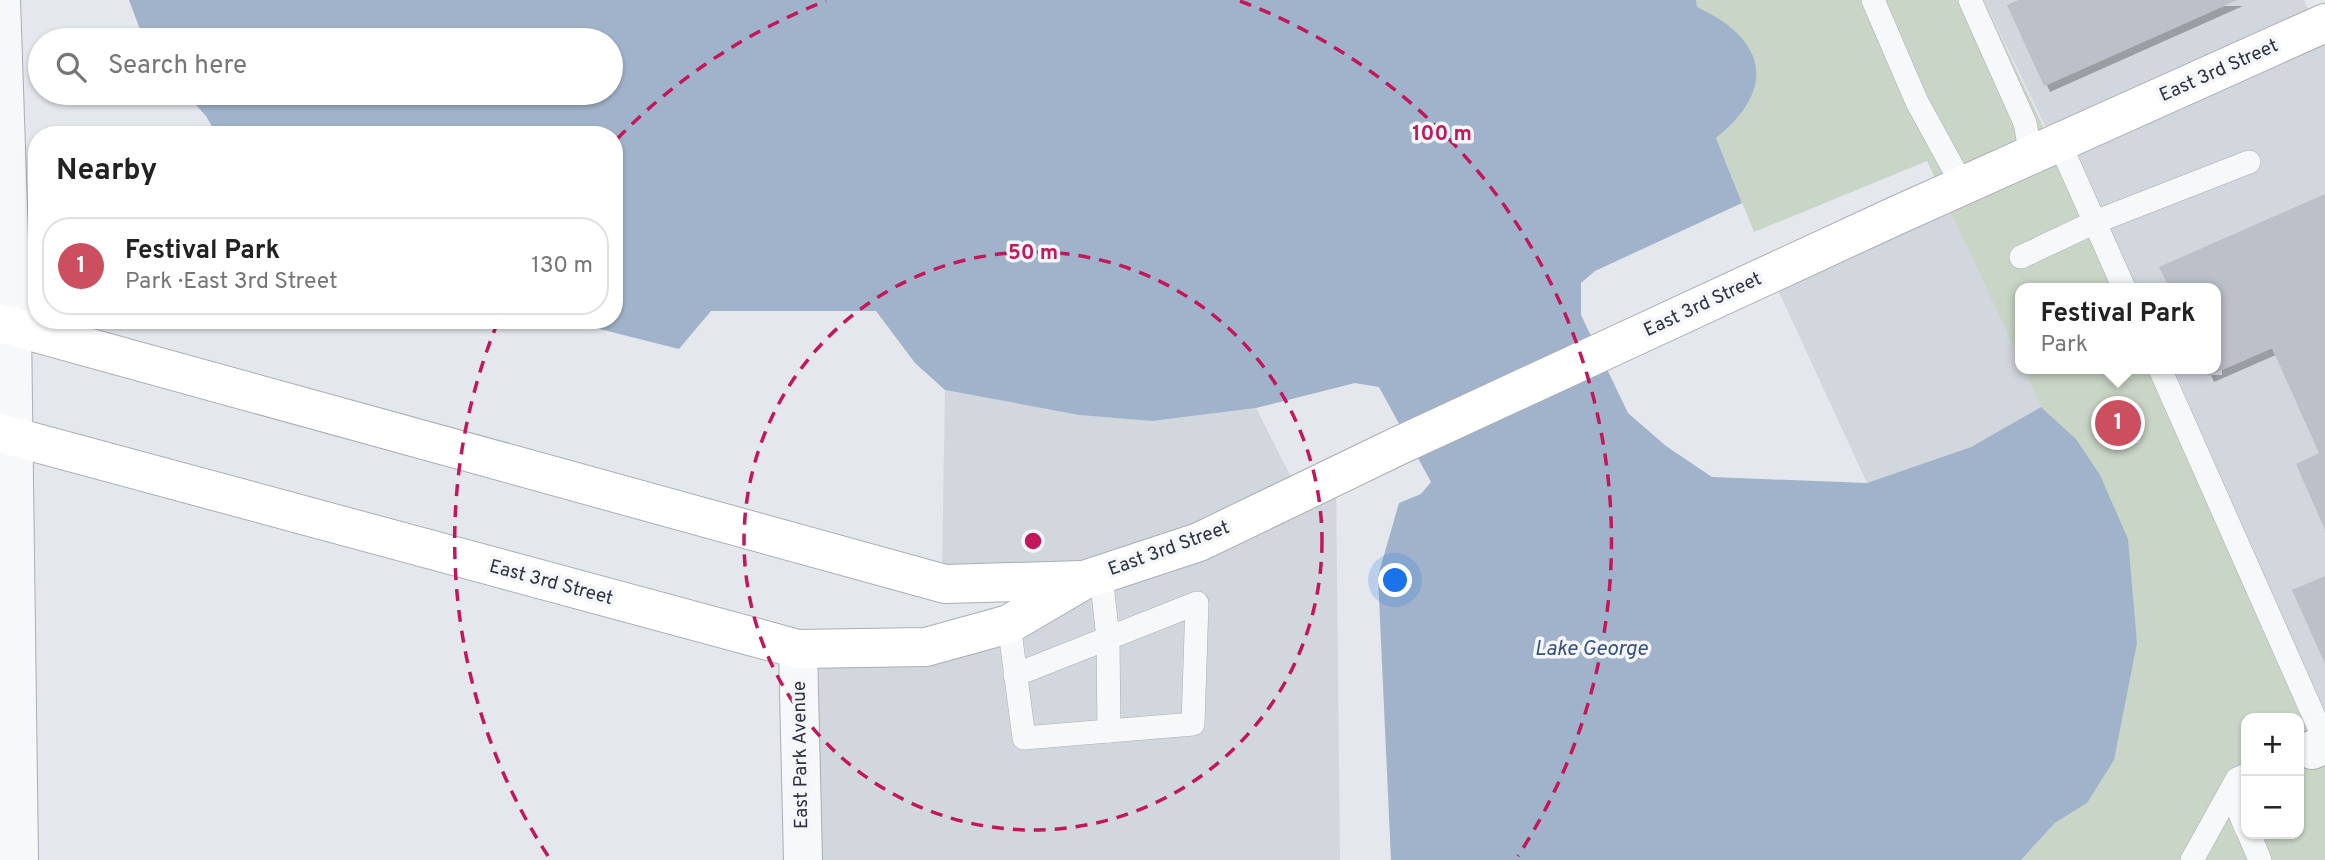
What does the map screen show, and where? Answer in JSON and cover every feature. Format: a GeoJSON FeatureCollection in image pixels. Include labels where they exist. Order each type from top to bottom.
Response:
{"type":"FeatureCollection","features":[{"type":"Feature","properties":{"kind":"street"},"geometry":{"type":"LineString","coordinates":[[1,0],[7,435],[19,860]]}},
{"type":"Feature","properties":{"kind":"street","name":"East 3rd Street"},"geometry":{"type":"LineString","coordinates":[[7,435],[798,649],[926,647],[1009,624],[1093,578],[1199,542],[1398,446],[2320,20]]}},
{"type":"Feature","properties":{"kind":"street","name":"East 3rd Street"},"geometry":{"type":"LineString","coordinates":[[6,325],[945,584],[1093,578]]}},
{"type":"Feature","properties":{"kind":"street","name":"East Park Avenue"},"geometry":{"type":"LineString","coordinates":[[798,649],[803,860]]}},
{"type":"Feature","properties":{"kind":"lane"},"geometry":{"type":"LineString","coordinates":[[1873,0],[1917,102],[1963,186]]}},
{"type":"Feature","properties":{"kind":"lane"},"geometry":{"type":"LineString","coordinates":[[1970,0],[2025,123],[2095,222],[2122,283]]}},
{"type":"Feature","properties":{"kind":"lane"},"geometry":{"type":"LineString","coordinates":[[2021,257],[2095,222],[2249,162]]}},
{"type":"Feature","properties":{"kind":"lane"},"geometry":{"type":"LineString","coordinates":[[2162,374],[2315,748]]}},
{"type":"Feature","properties":{"kind":"lane"},"geometry":{"type":"LineString","coordinates":[[1093,578],[1108,638],[1109,731]]}},
{"type":"Feature","properties":{"kind":"lane"},"geometry":{"type":"LineString","coordinates":[[1009,624],[1024,738],[1193,724],[1197,603],[1016,676]]}},
{"type":"Feature","properties":{"kind":"lane"},"geometry":{"type":"LineString","coordinates":[[2192,860],[2237,779],[2244,776]]}},
{"type":"Feature","properties":{"kind":"lane"},"geometry":{"type":"LineString","coordinates":[[2231,792],[2241,816]]}},
{"type":"Feature","properties":{"kind":"lane"},"geometry":{"type":"LineString","coordinates":[[2251,839],[2260,860]]}},
{"type":"Feature","properties":{"kind":"shaded area"},"geometry":{"type":"Polygon","coordinates":[[[1984,0],[2304,0],[2313,22],[2052,140],[1984,0]]]}},
{"type":"Feature","properties":{"kind":"shaded area"},"geometry":{"type":"Polygon","coordinates":[[[2319,34],[2325,48],[2325,753],[2156,374],[2221,374],[2221,283],[2116,283],[2058,152],[2319,34]]]}},
{"type":"Feature","properties":{"kind":"shaded area"},"geometry":{"type":"Polygon","coordinates":[[[1947,199],[2015,349],[2015,374],[2026,374],[2041,407],[1971,447],[1867,483],[1772,277],[1947,199]]]}},
{"type":"Feature","properties":{"kind":"shaded area"},"geometry":{"type":"Polygon","coordinates":[[[945,390],[1079,415],[1152,421],[1256,408],[1297,489],[1083,574],[942,577],[945,390]]]}},
{"type":"Feature","properties":{"kind":"shaded area"},"geometry":{"type":"Polygon","coordinates":[[[1336,484],[1340,860],[810,860],[808,655],[921,654],[1336,484]]]}},
{"type":"Feature","properties":{"kind":"green space"},"geometry":{"type":"Polygon","coordinates":[[[1660,0],[1984,0],[2116,283],[2015,283],[2015,349],[1927,161],[1754,232],[1660,0]]]}},
{"type":"Feature","properties":{"kind":"green space"},"geometry":{"type":"Polygon","coordinates":[[[2026,374],[2156,374],[2325,753],[2325,860],[2021,860],[2055,823],[2087,803],[2137,643],[2131,594],[2076,439],[2041,407],[2026,374]]]}},
{"type":"Feature","properties":{"kind":"water","name":"Lake George"},"geometry":{"type":"Polygon","coordinates":[[[129,0],[1696,0],[1697,7],[1738,34],[1750,49],[1756,66],[1755,83],[1749,101],[1736,119],[1716,138],[1742,203],[1595,271],[1581,283],[1581,315],[1628,413],[1666,446],[1712,477],[1867,483],[1971,447],[2041,407],[2076,439],[2100,475],[2128,539],[2137,643],[2114,760],[2087,803],[2055,823],[2021,860],[1391,860],[1378,576],[1399,503],[1421,494],[1431,482],[1379,387],[1355,383],[1256,408],[1152,421],[1079,415],[945,390],[915,363],[876,311],[711,311],[679,349],[600,329],[623,329],[623,126],[212,126],[196,105],[623,105],[623,28],[140,28],[129,0]]]}},
{"type":"Feature","properties":{"kind":"building"},"geometry":{"type":"Polygon","coordinates":[[[2019,0],[2237,0],[2044,86],[2007,5],[2019,0]]]}},
{"type":"Feature","properties":{"kind":"building"},"geometry":{"type":"Polygon","coordinates":[[[2325,194],[2325,530],[2296,464],[2319,453],[2272,348],[2221,370],[2221,283],[2167,283],[2159,267],[2325,194]]]}},
{"type":"Feature","properties":{"kind":"building"},"geometry":{"type":"Polygon","coordinates":[[[2325,576],[2325,664],[2292,590],[2325,576]]]}},
{"type":"Feature","properties":{"kind":"place","name":"Festival Park"},"geometry":{"type":"Point","coordinates":[2118,423]}}]}
